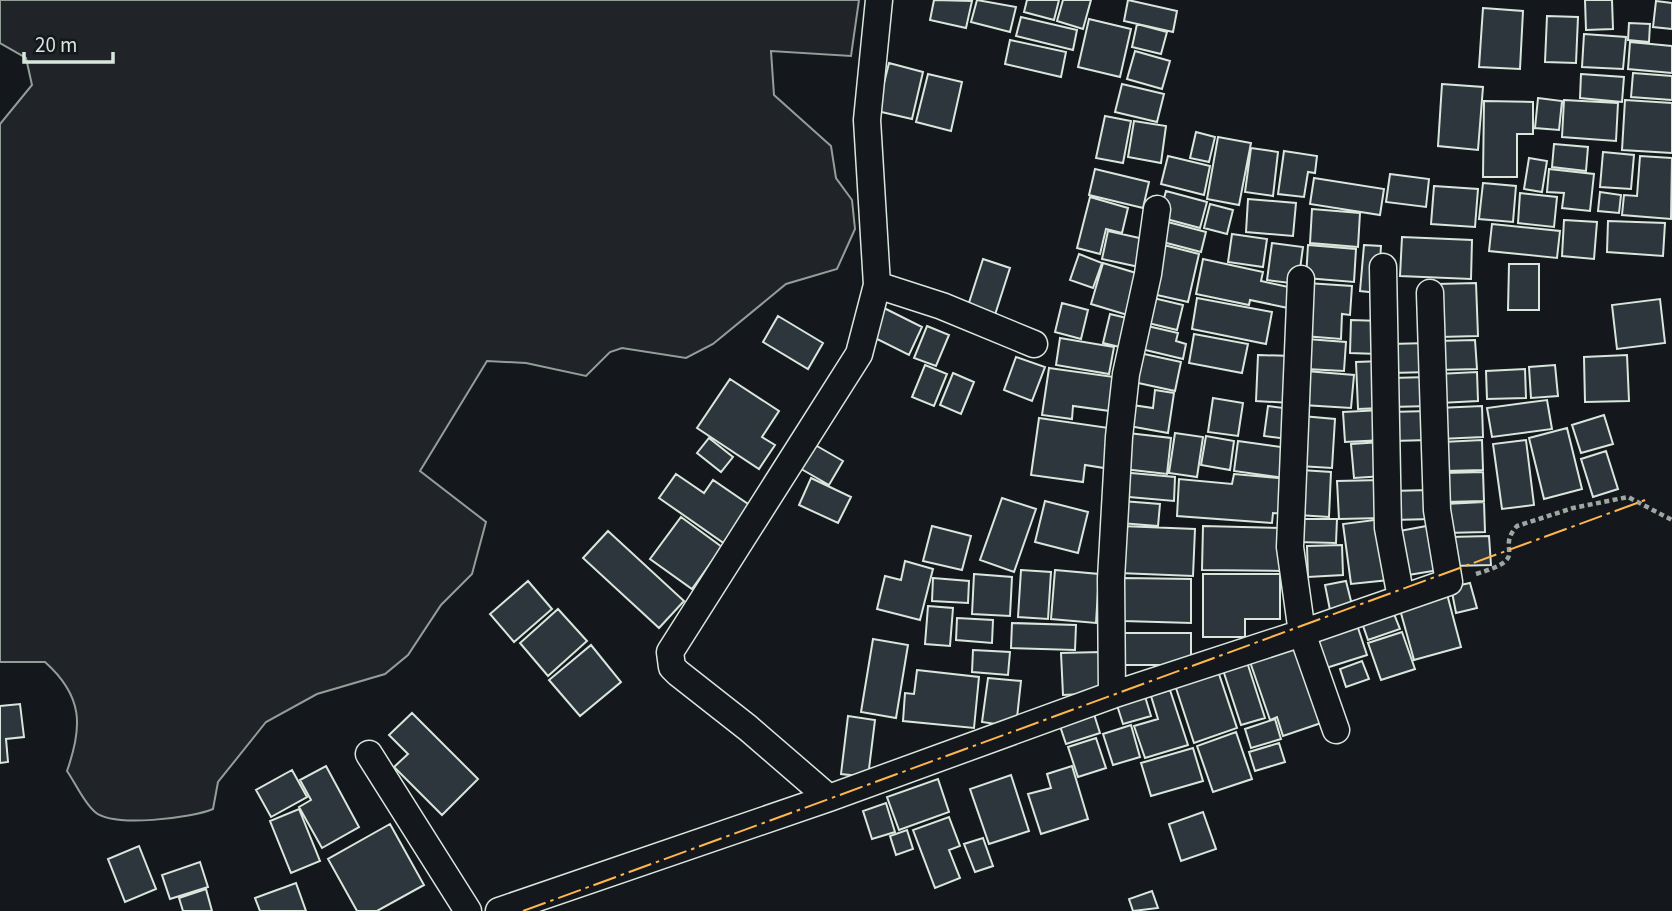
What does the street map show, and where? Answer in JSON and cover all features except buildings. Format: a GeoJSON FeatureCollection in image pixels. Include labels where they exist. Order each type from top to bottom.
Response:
{"type":"FeatureCollection","features":[{"type":"Feature","properties":{"kind":"street"},"geometry":{"type":"LineString","coordinates":[[829,798],[748,728],[678,673],[673,667],[670,652],[859,354],[877,285],[867,120],[879,0]]}},
{"type":"Feature","properties":{"kind":"street"},"geometry":{"type":"LineString","coordinates":[[1112,695],[1111,579],[1119,437],[1126,374],[1148,274],[1157,209]]}},
{"type":"Feature","properties":{"kind":"street"},"geometry":{"type":"LineString","coordinates":[[1383,267],[1388,528],[1401,598]]}},
{"type":"Feature","properties":{"kind":"street"},"geometry":{"type":"LineString","coordinates":[[1301,279],[1290,547],[1302,633],[1336,730]]}},
{"type":"Feature","properties":{"kind":"street"},"geometry":{"type":"LineString","coordinates":[[877,285],[943,306],[1034,344]]}},
{"type":"Feature","properties":{"kind":"street"},"geometry":{"type":"LineString","coordinates":[[499,911],[539,904],[1112,695],[1449,582],[1437,510],[1430,293]]}},
{"type":"Feature","properties":{"kind":"street"},"geometry":{"type":"LineString","coordinates":[[369,754],[468,911]]}},
{"type":"Feature","properties":{"kind":"path"},"geometry":{"type":"LineString","coordinates":[[1449,582],[1503,566],[1510,556],[1511,537],[1517,526],[1573,508],[1628,497],[1672,520]]}},
{"type":"Feature","properties":{"kind":"shaded area"},"geometry":{"type":"Polygon","coordinates":[[[0,0],[859,0],[851,56],[771,51],[774,95],[831,146],[836,178],[852,200],[855,229],[837,269],[786,284],[713,344],[686,358],[622,348],[610,352],[586,376],[526,363],[487,361],[420,471],[486,522],[472,574],[441,605],[408,655],[385,674],[317,694],[266,722],[218,782],[213,809],[188,816],[153,820],[118,820],[104,817],[87,804],[67,771],[77,726],[73,700],[67,687],[45,662],[0,662],[0,124],[32,85],[26,58],[0,43],[0,0]]]}},
{"type":"Feature","properties":{"kind":"power"},"geometry":{"type":"LineString","coordinates":[[523,911],[1648,499]]}}]}
